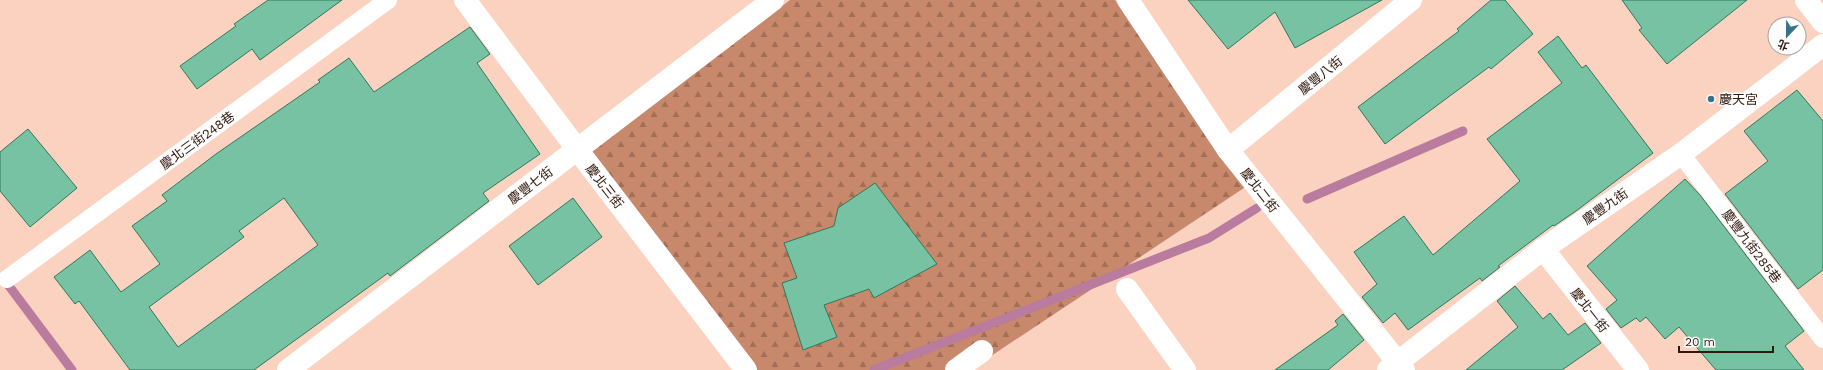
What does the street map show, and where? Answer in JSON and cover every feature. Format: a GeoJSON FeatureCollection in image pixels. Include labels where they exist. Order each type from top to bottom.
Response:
{"type":"FeatureCollection","features":[{"type":"Feature","properties":{"kind":"street","name":"慶北三街"},"geometry":{"type":"LineString","coordinates":[[465,0],[746,370]]}},
{"type":"Feature","properties":{"kind":"street","name":"慶豐七街"},"geometry":{"type":"LineString","coordinates":[[288,370],[773,0]]}},
{"type":"Feature","properties":{"kind":"street","name":"慶北二街"},"geometry":{"type":"LineString","coordinates":[[1128,0],[1228,150],[1396,367]]}},
{"type":"Feature","properties":{"kind":"street","name":"慶豐八街"},"geometry":{"type":"LineString","coordinates":[[1228,150],[1411,0]]}},
{"type":"Feature","properties":{"kind":"street"},"geometry":{"type":"LineString","coordinates":[[1806,0],[1823,22]]}},
{"type":"Feature","properties":{"kind":"street","name":"慶豐九街"},"geometry":{"type":"LineString","coordinates":[[1396,367],[1543,249],[1681,154],[1823,45]]}},
{"type":"Feature","properties":{"kind":"street","name":"慶北一街"},"geometry":{"type":"LineString","coordinates":[[1543,249],[1638,370]]}},
{"type":"Feature","properties":{"kind":"street"},"geometry":{"type":"LineString","coordinates":[[1127,289],[1185,370]]}},
{"type":"Feature","properties":{"kind":"street"},"geometry":{"type":"LineString","coordinates":[[956,370],[982,351]]}},
{"type":"Feature","properties":{"kind":"lane","name":"慶北三街248巷"},"geometry":{"type":"LineString","coordinates":[[6,279],[388,0]]}},
{"type":"Feature","properties":{"kind":"lane","name":"慶豐九街285巷"},"geometry":{"type":"LineString","coordinates":[[1681,154],[1823,339]]}},
{"type":"Feature","properties":{"kind":"green space"},"geometry":{"type":"Polygon","coordinates":[[[790,0],[1115,0],[1253,182],[970,370],[757,370],[583,157],[790,0]]]}},
{"type":"Feature","properties":{"kind":"building"},"geometry":{"type":"Polygon","coordinates":[[[268,0],[342,0],[260,60],[252,49],[197,89],[180,66],[236,26],[234,24],[268,0]]]}},
{"type":"Feature","properties":{"kind":"building"},"geometry":{"type":"Polygon","coordinates":[[[1188,0],[1382,0],[1295,48],[1275,12],[1228,49],[1188,0]]]}},
{"type":"Feature","properties":{"kind":"building"},"geometry":{"type":"Polygon","coordinates":[[[1491,0],[1505,0],[1533,34],[1491,69],[1489,67],[1385,144],[1358,107],[1459,31],[1457,29],[1491,0]]]}},
{"type":"Feature","properties":{"kind":"building"},"geometry":{"type":"Polygon","coordinates":[[[1622,0],[1747,0],[1667,64],[1639,30],[1642,28],[1622,0]]]}},
{"type":"Feature","properties":{"kind":"building"},"geometry":{"type":"Polygon","coordinates":[[[470,27],[490,54],[477,63],[540,154],[483,193],[489,201],[390,276],[388,273],[254,370],[130,370],[79,301],[75,304],[54,277],[90,250],[121,292],[160,264],[132,226],[167,201],[162,195],[216,154],[320,82],[318,80],[349,58],[374,92],[470,27]],[[284,198],[239,231],[244,237],[149,307],[178,347],[318,245],[284,198]]]}},
{"type":"Feature","properties":{"kind":"building"},"geometry":{"type":"Polygon","coordinates":[[[1558,36],[1582,68],[1586,65],[1653,153],[1576,211],[1554,226],[1553,225],[1498,266],[1500,267],[1482,281],[1480,278],[1408,330],[1395,313],[1383,323],[1362,297],[1377,284],[1354,252],[1404,216],[1433,255],[1520,181],[1487,139],[1562,83],[1538,52],[1558,36]]]}},
{"type":"Feature","properties":{"kind":"building"},"geometry":{"type":"Polygon","coordinates":[[[1797,90],[1823,121],[1823,270],[1798,289],[1725,194],[1768,161],[1744,131],[1797,90]]]}},
{"type":"Feature","properties":{"kind":"building"},"geometry":{"type":"Polygon","coordinates":[[[28,129],[77,188],[30,227],[0,191],[0,152],[28,129]]]}},
{"type":"Feature","properties":{"kind":"building"},"geometry":{"type":"Polygon","coordinates":[[[1685,179],[1700,195],[1804,331],[1785,346],[1804,370],[1716,370],[1679,327],[1665,339],[1646,317],[1640,322],[1636,318],[1621,328],[1606,309],[1617,300],[1587,266],[1685,179]]]}},
{"type":"Feature","properties":{"kind":"building"},"geometry":{"type":"Polygon","coordinates":[[[875,183],[937,264],[874,298],[869,289],[824,305],[837,337],[803,350],[782,283],[797,278],[784,243],[834,226],[838,208],[875,183]]]}},
{"type":"Feature","properties":{"kind":"building"},"geometry":{"type":"Polygon","coordinates":[[[573,198],[602,237],[538,285],[509,246],[573,198]]]}},
{"type":"Feature","properties":{"kind":"building"},"geometry":{"type":"Polygon","coordinates":[[[1515,286],[1543,319],[1550,313],[1568,335],[1585,323],[1601,343],[1562,370],[1466,370],[1518,327],[1497,301],[1515,286]]]}},
{"type":"Feature","properties":{"kind":"building"},"geometry":{"type":"Polygon","coordinates":[[[1343,314],[1364,340],[1328,370],[1275,370],[1338,325],[1335,321],[1343,314]]]}},
{"type":"Feature","properties":{"kind":"waterway"},"geometry":{"type":"LineString","coordinates":[[1307,199],[1463,131]]}},
{"type":"Feature","properties":{"kind":"waterway"},"geometry":{"type":"LineString","coordinates":[[874,370],[1209,238],[1257,208]]}},
{"type":"Feature","properties":{"kind":"waterway"},"geometry":{"type":"LineString","coordinates":[[3,278],[72,370]]}},
{"type":"Feature","properties":{"kind":"place","name":"慶天宮"},"geometry":{"type":"Point","coordinates":[1711,99]}}]}
